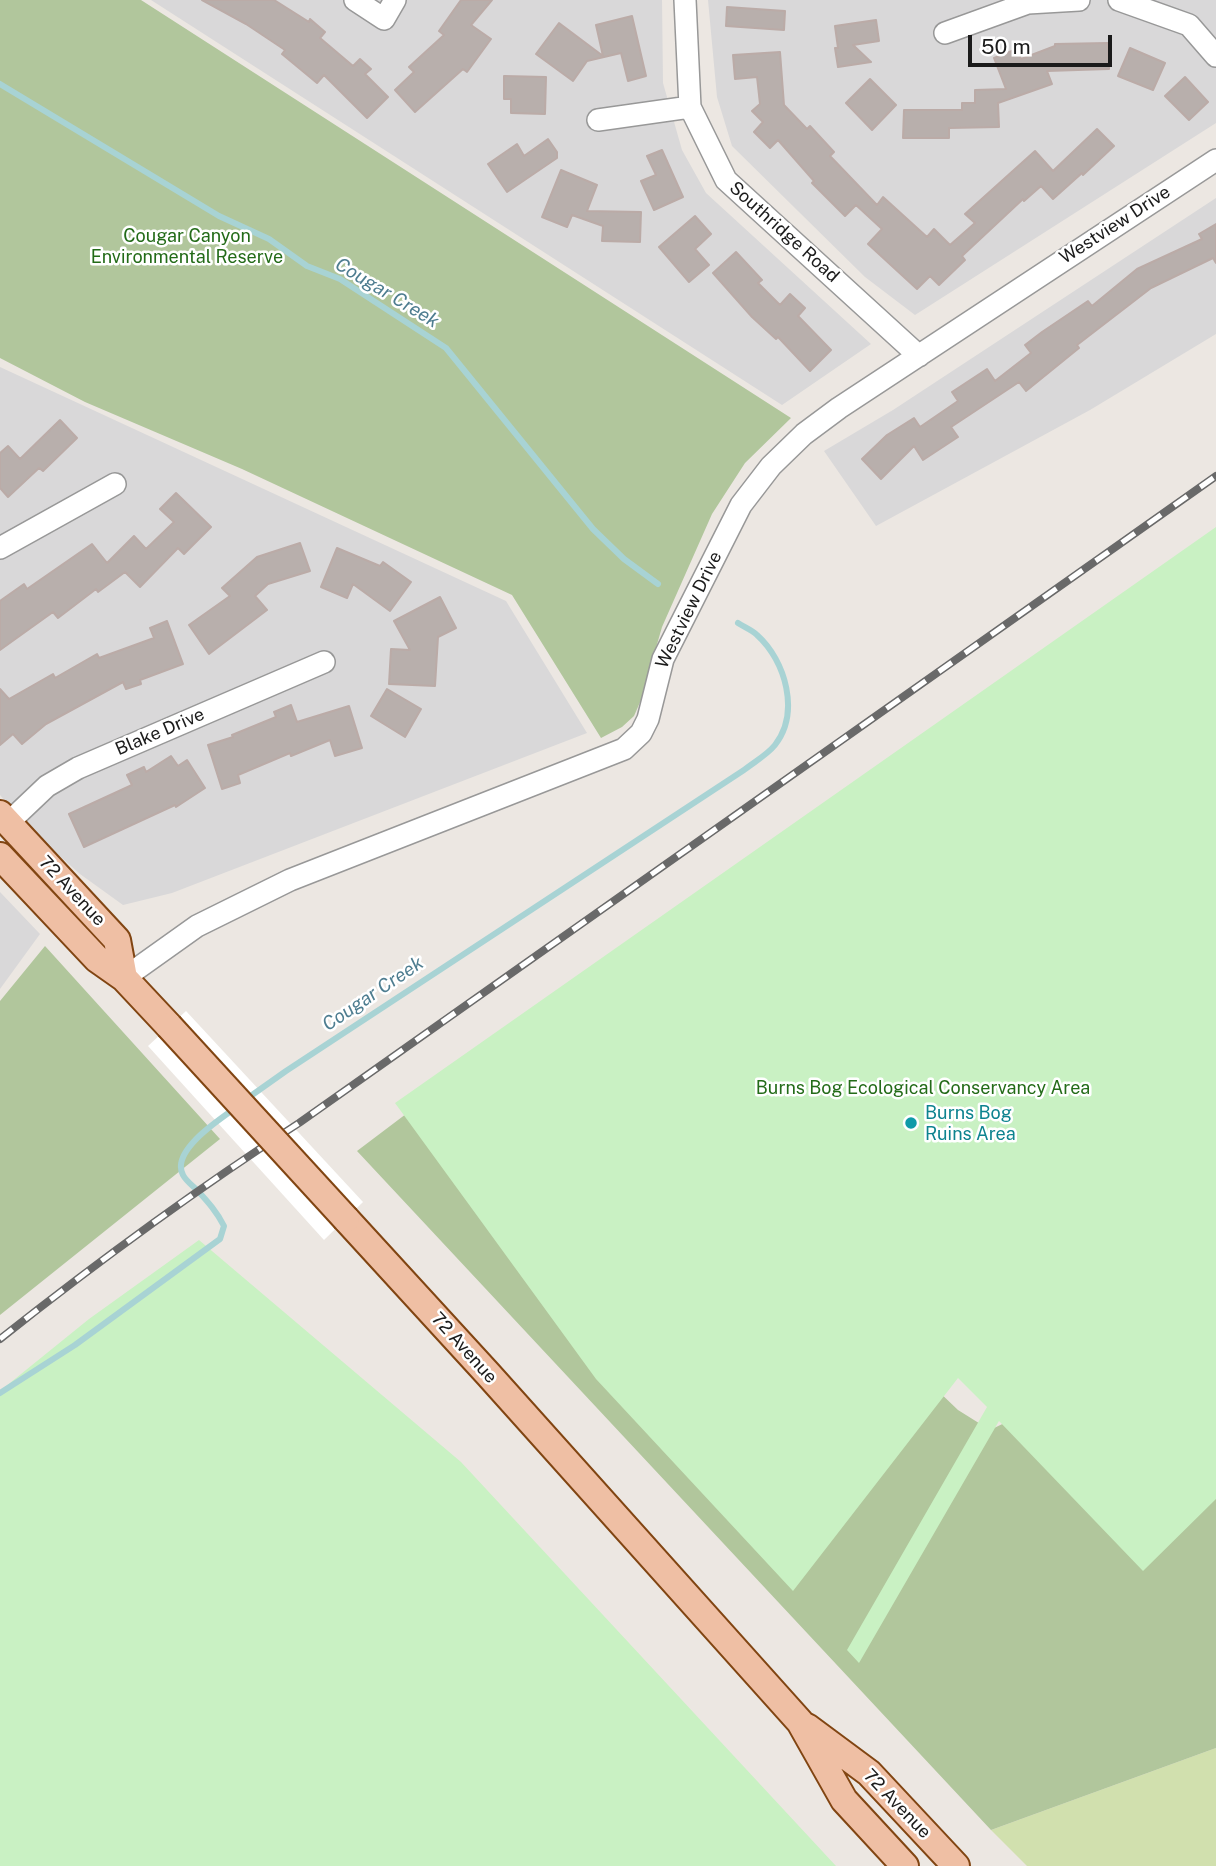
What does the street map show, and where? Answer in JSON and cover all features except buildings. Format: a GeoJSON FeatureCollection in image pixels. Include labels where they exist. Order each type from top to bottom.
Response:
{"type":"FeatureCollection","features":[{"type":"Feature","properties":{"kind":"main road","name":"72 Avenue"},"geometry":{"type":"LineString","coordinates":[[4,818],[117,940],[124,978]]}},
{"type":"Feature","properties":{"kind":"main road","name":"72 Avenue"},"geometry":{"type":"LineString","coordinates":[[0,856],[97,959],[124,978],[169,1026],[488,1374],[800,1722],[869,1773],[956,1866]]}},
{"type":"Feature","properties":{"kind":"main road","name":"72 Avenue"},"geometry":{"type":"LineString","coordinates":[[800,1722],[844,1800],[905,1866]]}},
{"type":"Feature","properties":{"kind":"street"},"geometry":{"type":"LineString","coordinates":[[355,0],[384,19],[395,0]]}},
{"type":"Feature","properties":{"kind":"street","name":"Southridge Road"},"geometry":{"type":"LineString","coordinates":[[685,0],[690,107],[726,180],[919,356]]}},
{"type":"Feature","properties":{"kind":"street"},"geometry":{"type":"LineString","coordinates":[[945,33],[1028,3],[1079,0]]}},
{"type":"Feature","properties":{"kind":"street"},"geometry":{"type":"LineString","coordinates":[[1119,0],[1189,25],[1216,57]]}},
{"type":"Feature","properties":{"kind":"street"},"geometry":{"type":"LineString","coordinates":[[598,120],[690,107]]}},
{"type":"Feature","properties":{"kind":"street","name":"Westview Drive"},"geometry":{"type":"LineString","coordinates":[[124,978],[197,926],[290,880],[624,749],[641,733],[648,719],[663,659],[741,505],[771,466],[804,434],[839,408],[1216,160]]}},
{"type":"Feature","properties":{"kind":"street"},"geometry":{"type":"LineString","coordinates":[[0,548],[115,484]]}},
{"type":"Feature","properties":{"kind":"street","name":"Blake Drive"},"geometry":{"type":"LineString","coordinates":[[4,818],[47,786],[78,768],[324,662]]}},
{"type":"Feature","properties":{"kind":"shaded area"},"geometry":{"type":"Polygon","coordinates":[[[151,0],[662,0],[663,83],[682,150],[706,193],[871,344],[782,405],[151,0]]]}},
{"type":"Feature","properties":{"kind":"shaded area"},"geometry":{"type":"Polygon","coordinates":[[[708,0],[1216,0],[1216,123],[915,315],[865,277],[732,146],[717,97],[708,0]]]}},
{"type":"Feature","properties":{"kind":"shaded area"},"geometry":{"type":"Polygon","coordinates":[[[1216,198],[1216,334],[1090,410],[876,526],[824,451],[893,410],[1216,198]]]}},
{"type":"Feature","properties":{"kind":"shaded area"},"geometry":{"type":"Polygon","coordinates":[[[0,367],[506,601],[587,733],[172,893],[123,905],[80,874],[29,829],[0,795],[0,367]]]}},
{"type":"Feature","properties":{"kind":"shaded area"},"geometry":{"type":"Polygon","coordinates":[[[0,892],[40,934],[0,989],[0,892]]]}},
{"type":"Feature","properties":{"kind":"green space","name":"Cougar Canyon Environmental Reserve"},"geometry":{"type":"Polygon","coordinates":[[[0,0],[141,0],[791,418],[745,463],[712,514],[662,627],[641,700],[634,716],[622,727],[601,738],[512,595],[242,469],[85,402],[0,358],[0,0]]]}},
{"type":"Feature","properties":{"kind":"green space","name":"Burns Bog Ecological Conservancy Area"},"geometry":{"type":"Polygon","coordinates":[[[1216,527],[1216,1499],[1143,1571],[999,1421],[859,1663],[847,1650],[987,1407],[958,1378],[793,1591],[596,1379],[395,1103],[1216,527]]]}},
{"type":"Feature","properties":{"kind":"green space"},"geometry":{"type":"Polygon","coordinates":[[[1216,535],[1216,1748],[991,1830],[357,1151],[492,1049],[892,1347],[958,1410],[990,1430],[1021,1415],[1216,535]]]}},
{"type":"Feature","properties":{"kind":"green space"},"geometry":{"type":"Polygon","coordinates":[[[45,946],[220,1139],[0,1315],[0,1001],[45,946]]]}},
{"type":"Feature","properties":{"kind":"green space"},"geometry":{"type":"Polygon","coordinates":[[[199,1240],[461,1462],[836,1866],[0,1866],[0,1391],[89,1319],[199,1240]]]}},
{"type":"Feature","properties":{"kind":"green space"},"geometry":{"type":"Polygon","coordinates":[[[1216,1748],[1216,1866],[1027,1866],[991,1830],[1216,1748]]]}},
{"type":"Feature","properties":{"kind":"pier"},"geometry":{"type":"Polygon","coordinates":[[[186,1011],[363,1202],[324,1240],[148,1046],[186,1011]]]}},
{"type":"Feature","properties":{"kind":"waterway","name":"Cougar Creek"},"geometry":{"type":"LineString","coordinates":[[0,84],[219,216],[269,239],[307,266],[340,279],[446,348],[593,529],[624,559],[658,584]]}},
{"type":"Feature","properties":{"kind":"waterway","name":"Cougar Creek"},"geometry":{"type":"LineString","coordinates":[[245,1100],[772,749],[783,732],[787,718],[788,703],[782,673],[767,646],[755,633],[738,623]]}},
{"type":"Feature","properties":{"kind":"waterway","name":"Cougar Creek"},"geometry":{"type":"LineString","coordinates":[[0,1393],[75,1345],[220,1239],[224,1226],[209,1203],[184,1177],[181,1166],[184,1156],[199,1136],[237,1107]]}},
{"type":"Feature","properties":{"kind":"railway"},"geometry":{"type":"LineString","coordinates":[[0,1339],[185,1200],[299,1123],[1216,476]]}},
{"type":"Feature","properties":{"kind":"place","name":"Burns Bog Ruins Area"},"geometry":{"type":"Point","coordinates":[911,1123]}}]}
